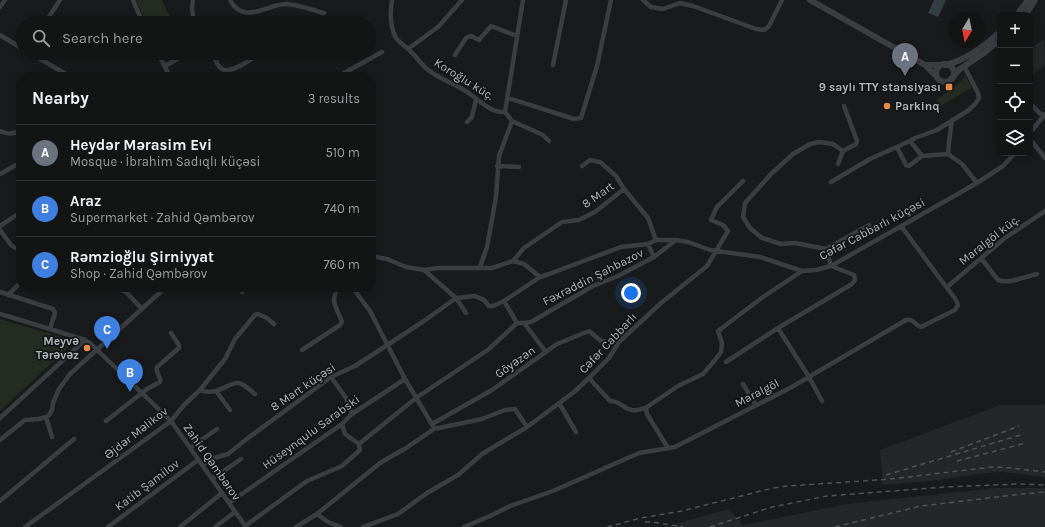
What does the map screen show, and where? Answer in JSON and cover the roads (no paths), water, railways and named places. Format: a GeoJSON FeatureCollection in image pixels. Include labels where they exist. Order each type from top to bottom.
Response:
{"type":"FeatureCollection","features":[{"type":"Feature","properties":{"kind":"street"},"geometry":{"type":"LineString","coordinates":[[50,16],[60,0]]}},
{"type":"Feature","properties":{"kind":"street"},"geometry":{"type":"LineString","coordinates":[[133,0],[140,16]]}},
{"type":"Feature","properties":{"kind":"street"},"geometry":{"type":"LineString","coordinates":[[193,0],[193,16]]}},
{"type":"Feature","properties":{"kind":"street"},"geometry":{"type":"LineString","coordinates":[[230,0],[239,11],[247,13],[261,12],[286,4],[324,13]]}},
{"type":"Feature","properties":{"kind":"street","name":"Koroğlu küç."},"geometry":{"type":"LineString","coordinates":[[392,0],[390,14],[395,37],[401,44],[408,49],[428,70],[470,94],[481,104],[500,113],[505,112]]}},
{"type":"Feature","properties":{"kind":"street"},"geometry":{"type":"LineString","coordinates":[[408,49],[438,27],[462,0]]}},
{"type":"Feature","properties":{"kind":"street"},"geometry":{"type":"LineString","coordinates":[[523,0],[505,112],[512,121],[543,135],[550,142]]}},
{"type":"Feature","properties":{"kind":"street"},"geometry":{"type":"LineString","coordinates":[[553,65],[566,0]]}},
{"type":"Feature","properties":{"kind":"street"},"geometry":{"type":"LineString","coordinates":[[508,98],[574,119],[581,118],[597,66],[611,0]]}},
{"type":"Feature","properties":{"kind":"street"},"geometry":{"type":"LineString","coordinates":[[643,0],[651,7],[664,9],[680,3],[693,6],[756,29],[764,30],[769,26],[782,0]]}},
{"type":"Feature","properties":{"kind":"street"},"geometry":{"type":"LineString","coordinates":[[810,0],[925,65],[931,69],[940,81],[944,82],[949,81],[964,66],[997,42]]}},
{"type":"Feature","properties":{"kind":"street"},"geometry":{"type":"LineString","coordinates":[[1019,12],[1028,0]]}},
{"type":"Feature","properties":{"kind":"street"},"geometry":{"type":"LineString","coordinates":[[1027,12],[1035,0]]}},
{"type":"Feature","properties":{"kind":"street"},"geometry":{"type":"LineString","coordinates":[[0,7],[3,1]]}},
{"type":"Feature","properties":{"kind":"street"},"geometry":{"type":"LineString","coordinates":[[455,55],[466,38],[471,36],[479,40],[491,26],[517,36]]}},
{"type":"Feature","properties":{"kind":"street"},"geometry":{"type":"LineString","coordinates":[[937,77],[937,68],[971,55],[997,34]]}},
{"type":"Feature","properties":{"kind":"street"},"geometry":{"type":"LineString","coordinates":[[0,35],[16,45]]}},
{"type":"Feature","properties":{"kind":"street"},"geometry":{"type":"LineString","coordinates":[[376,55],[382,52]]}},
{"type":"Feature","properties":{"kind":"street"},"geometry":{"type":"LineString","coordinates":[[41,60],[60,72]]}},
{"type":"Feature","properties":{"kind":"street"},"geometry":{"type":"LineString","coordinates":[[162,60],[168,72]]}},
{"type":"Feature","properties":{"kind":"street"},"geometry":{"type":"LineString","coordinates":[[165,66],[176,60]]}},
{"type":"Feature","properties":{"kind":"street"},"geometry":{"type":"LineString","coordinates":[[216,60],[220,68],[225,71],[232,70],[249,60]]}},
{"type":"Feature","properties":{"kind":"street"},"geometry":{"type":"LineString","coordinates":[[346,72],[368,60]]}},
{"type":"Feature","properties":{"kind":"street"},"geometry":{"type":"LineString","coordinates":[[925,65],[950,66],[953,74],[952,78]]}},
{"type":"Feature","properties":{"kind":"street"},"geometry":{"type":"LineString","coordinates":[[831,182],[870,159],[910,142],[915,138],[937,130],[969,110],[979,98],[978,93],[964,66]]}},
{"type":"Feature","properties":{"kind":"street"},"geometry":{"type":"LineString","coordinates":[[467,122],[472,117],[476,99]]}},
{"type":"Feature","properties":{"kind":"street"},"geometry":{"type":"LineString","coordinates":[[838,164],[843,151],[856,144],[857,140],[844,106]]}},
{"type":"Feature","properties":{"kind":"street"},"geometry":{"type":"LineString","coordinates":[[1033,106],[1044,115],[1033,128]]}},
{"type":"Feature","properties":{"kind":"street"},"geometry":{"type":"LineString","coordinates":[[948,154],[948,142],[952,120]]}},
{"type":"Feature","properties":{"kind":"street"},"geometry":{"type":"LineString","coordinates":[[480,267],[487,247],[496,197],[497,166],[499,156],[512,121]]}},
{"type":"Feature","properties":{"kind":"street"},"geometry":{"type":"LineString","coordinates":[[0,131],[8,134],[16,133]]}},
{"type":"Feature","properties":{"kind":"street"},"geometry":{"type":"LineString","coordinates":[[843,151],[832,144],[818,142],[810,144],[793,154],[771,174],[745,202],[743,217],[750,228],[762,238],[781,244],[795,243],[826,249],[869,225]]}},
{"type":"Feature","properties":{"kind":"street"},"geometry":{"type":"LineString","coordinates":[[910,142],[922,156]]}},
{"type":"Feature","properties":{"kind":"street"},"geometry":{"type":"LineString","coordinates":[[1033,143],[1045,158]]}},
{"type":"Feature","properties":{"kind":"street"},"geometry":{"type":"LineString","coordinates":[[897,147],[906,165],[909,166],[922,156],[948,154],[962,164],[977,183]]}},
{"type":"Feature","properties":{"kind":"street","name":"Cəfər Cabbarlı küçəsi"},"geometry":{"type":"LineString","coordinates":[[540,277],[622,247],[648,244],[656,240],[676,240],[688,242],[716,251],[760,257],[802,271],[816,270],[831,266],[977,183],[1003,166],[1012,156]]}},
{"type":"Feature","properties":{"kind":"street"},"geometry":{"type":"LineString","coordinates":[[582,166],[590,160],[600,162],[616,176],[624,189]]}},
{"type":"Feature","properties":{"kind":"street"},"geometry":{"type":"LineString","coordinates":[[0,174],[16,165]]}},
{"type":"Feature","properties":{"kind":"street"},"geometry":{"type":"LineString","coordinates":[[497,166],[519,168]]}},
{"type":"Feature","properties":{"kind":"street","name":"Cəfər Cabbarlı"},"geometry":{"type":"LineString","coordinates":[[363,527],[398,514],[427,493],[458,475],[482,454],[527,427],[589,378],[609,358],[619,342],[660,303],[707,266],[728,231],[723,224],[711,220],[717,207],[743,180]]}},
{"type":"Feature","properties":{"kind":"street","name":"8 Mart"},"geometry":{"type":"LineString","coordinates":[[513,261],[524,248],[562,222],[579,220],[595,212],[624,189],[648,218],[656,240]]}},
{"type":"Feature","properties":{"kind":"street","name":"Maralgöl küç."},"geometry":{"type":"LineString","coordinates":[[947,286],[1005,238],[1045,211]]}},
{"type":"Feature","properties":{"kind":"street"},"geometry":{"type":"LineString","coordinates":[[0,226],[16,215]]}},
{"type":"Feature","properties":{"kind":"street","name":"Maralgöl"},"geometry":{"type":"LineString","coordinates":[[464,527],[510,506],[553,491],[639,453],[675,448],[809,377],[906,320],[913,320],[918,326],[921,327],[955,310],[958,305],[947,286],[901,226]]}},
{"type":"Feature","properties":{"kind":"street"},"geometry":{"type":"LineString","coordinates":[[0,230],[11,245],[16,248]]}},
{"type":"Feature","properties":{"kind":"street","name":"Fəxrəddin Şahbazov"},"geometry":{"type":"LineString","coordinates":[[517,323],[531,322],[593,286],[618,276],[654,257],[676,240]]}},
{"type":"Feature","properties":{"kind":"street"},"geometry":{"type":"LineString","coordinates":[[648,244],[654,257]]}},
{"type":"Feature","properties":{"kind":"street"},"geometry":{"type":"LineString","coordinates":[[726,362],[778,328],[852,284],[855,280],[854,275],[831,266],[826,249]]}},
{"type":"Feature","properties":{"kind":"street"},"geometry":{"type":"LineString","coordinates":[[359,444],[416,398],[489,348],[517,323],[504,301],[540,277],[524,264],[513,261],[492,268],[438,268],[424,270],[406,267],[387,259],[376,257]]}},
{"type":"Feature","properties":{"kind":"street"},"geometry":{"type":"LineString","coordinates":[[981,258],[998,280],[1009,282],[1037,274]]}},
{"type":"Feature","properties":{"kind":"street"},"geometry":{"type":"LineString","coordinates":[[424,270],[456,298],[466,313]]}},
{"type":"Feature","properties":{"kind":"street"},"geometry":{"type":"LineString","coordinates":[[589,378],[610,401],[614,401],[628,410],[639,411],[647,408],[678,386],[703,374],[716,360],[720,352],[722,343],[718,331],[763,297],[802,271]]}},
{"type":"Feature","properties":{"kind":"street"},"geometry":{"type":"LineString","coordinates":[[8,295],[16,287]]}},
{"type":"Feature","properties":{"kind":"street"},"geometry":{"type":"LineString","coordinates":[[0,292],[54,309],[55,313],[50,329]]}},
{"type":"Feature","properties":{"kind":"street"},"geometry":{"type":"LineString","coordinates":[[126,292],[142,309]]}},
{"type":"Feature","properties":{"kind":"street"},"geometry":{"type":"LineString","coordinates":[[0,440],[25,420],[46,417],[52,410],[55,396],[63,382],[70,374],[161,292]]}},
{"type":"Feature","properties":{"kind":"street"},"geometry":{"type":"LineString","coordinates":[[302,350],[340,325],[342,322],[333,299],[335,292]]}},
{"type":"Feature","properties":{"kind":"street"},"geometry":{"type":"LineString","coordinates":[[356,292],[370,311],[405,379],[434,429]]}},
{"type":"Feature","properties":{"kind":"street","name":"8 Mart küçəsi"},"geometry":{"type":"LineString","coordinates":[[202,465],[211,459],[228,454],[331,377],[355,366],[456,298],[475,296],[484,300],[489,306],[493,306],[504,301]]}},
{"type":"Feature","properties":{"kind":"street","name":"Zahid Qəmbərov"},"geometry":{"type":"LineString","coordinates":[[0,314],[85,340],[96,349],[171,421],[246,526]]}},
{"type":"Feature","properties":{"kind":"street","name":"Əjdər Məlikov"},"geometry":{"type":"LineString","coordinates":[[25,527],[171,421],[226,359],[235,339],[255,315],[258,314],[267,318],[274,324]]}},
{"type":"Feature","properties":{"kind":"street"},"geometry":{"type":"LineString","coordinates":[[524,323],[546,352]]}},
{"type":"Feature","properties":{"kind":"street"},"geometry":{"type":"LineString","coordinates":[[778,328],[809,377],[822,401]]}},
{"type":"Feature","properties":{"kind":"street","name":"Göyəzən"},"geometry":{"type":"LineString","coordinates":[[432,424],[492,390],[557,344],[589,331],[601,341],[610,342]]}},
{"type":"Feature","properties":{"kind":"street"},"geometry":{"type":"LineString","coordinates":[[106,421],[147,389],[160,382],[157,367],[179,348],[179,344],[171,333]]}},
{"type":"Feature","properties":{"kind":"street"},"geometry":{"type":"LineString","coordinates":[[0,418],[85,340]]}},
{"type":"Feature","properties":{"kind":"street"},"geometry":{"type":"LineString","coordinates":[[331,377],[346,398],[352,414]]}},
{"type":"Feature","properties":{"kind":"street","name":"Hüseynqulu Sarabski"},"geometry":{"type":"LineString","coordinates":[[229,503],[342,424],[352,414],[405,379]]}},
{"type":"Feature","properties":{"kind":"street"},"geometry":{"type":"LineString","coordinates":[[200,390],[216,391],[240,383],[255,394]]}},
{"type":"Feature","properties":{"kind":"street"},"geometry":{"type":"LineString","coordinates":[[743,384],[756,405]]}},
{"type":"Feature","properties":{"kind":"street"},"geometry":{"type":"LineString","coordinates":[[216,391],[230,410]]}},
{"type":"Feature","properties":{"kind":"street"},"geometry":{"type":"LineString","coordinates":[[559,403],[576,432]]}},
{"type":"Feature","properties":{"kind":"street"},"geometry":{"type":"LineString","coordinates":[[647,408],[647,414],[668,448]]}},
{"type":"Feature","properties":{"kind":"street"},"geometry":{"type":"LineString","coordinates":[[296,527],[317,514],[380,463],[434,429],[482,419],[505,410],[515,409],[527,427]]}},
{"type":"Feature","properties":{"kind":"street"},"geometry":{"type":"LineString","coordinates":[[46,417],[52,438]]}},
{"type":"Feature","properties":{"kind":"street"},"geometry":{"type":"LineString","coordinates":[[246,526],[307,481],[342,466],[360,450],[359,444],[345,434],[342,424]]}},
{"type":"Feature","properties":{"kind":"street"},"geometry":{"type":"LineString","coordinates":[[190,448],[217,429]]}},
{"type":"Feature","properties":{"kind":"street"},"geometry":{"type":"LineString","coordinates":[[0,501],[74,439]]}},
{"type":"Feature","properties":{"kind":"street"},"geometry":{"type":"LineString","coordinates":[[212,479],[241,459]]}},
{"type":"Feature","properties":{"kind":"street","name":"Katib Şamilov"},"geometry":{"type":"LineString","coordinates":[[108,527],[198,460]]}},
{"type":"Feature","properties":{"kind":"street"},"geometry":{"type":"LineString","coordinates":[[180,527],[222,493]]}},
{"type":"Feature","properties":{"kind":"street"},"geometry":{"type":"LineString","coordinates":[[215,527],[235,512]]}},
{"type":"Feature","properties":{"kind":"street"},"geometry":{"type":"LineString","coordinates":[[317,514],[328,522],[341,527]]}},
{"type":"Feature","properties":{"kind":"railway"},"geometry":{"type":"LineString","coordinates":[[951,452],[1019,426]]}},
{"type":"Feature","properties":{"kind":"railway"},"geometry":{"type":"LineString","coordinates":[[886,475],[1024,434]]}},
{"type":"Feature","properties":{"kind":"railway"},"geometry":{"type":"LineString","coordinates":[[957,461],[1026,443]]}},
{"type":"Feature","properties":{"kind":"railway"},"geometry":{"type":"LineString","coordinates":[[607,527],[641,518],[682,511],[773,488],[788,486],[891,479],[992,467],[1045,472]]}},
{"type":"Feature","properties":{"kind":"railway"},"geometry":{"type":"LineString","coordinates":[[710,527],[772,507],[827,496],[945,487],[1019,484],[1045,485]]}},
{"type":"Feature","properties":{"kind":"railway"},"geometry":{"type":"LineString","coordinates":[[835,527],[921,506],[1045,492]]}},
{"type":"Feature","properties":{"kind":"railway"},"geometry":{"type":"LineString","coordinates":[[645,522],[683,527]]}},
{"type":"Feature","properties":{"kind":"place","name":"Heydər Mərasim Evi"},"geometry":{"type":"Point","coordinates":[905,76]}},
{"type":"Feature","properties":{"kind":"place","name":"9 saylı TTY stansiyası"},"geometry":{"type":"Point","coordinates":[949,87]}},
{"type":"Feature","properties":{"kind":"place","name":"Parkinq"},"geometry":{"type":"Point","coordinates":[887,106]}},
{"type":"Feature","properties":{"kind":"place","name":"Meyvə Tərəvəz"},"geometry":{"type":"Point","coordinates":[87,348]}},
{"type":"Feature","properties":{"kind":"place","name":"Rəmzioğlu Şirniyyat"},"geometry":{"type":"Point","coordinates":[107,349]}},
{"type":"Feature","properties":{"kind":"place","name":"Araz"},"geometry":{"type":"Point","coordinates":[130,392]}}]}
